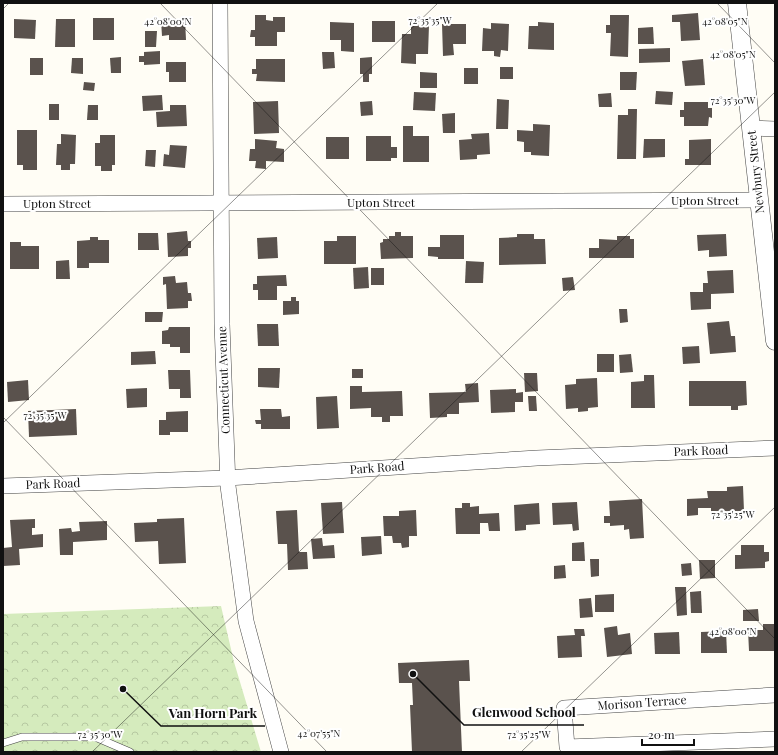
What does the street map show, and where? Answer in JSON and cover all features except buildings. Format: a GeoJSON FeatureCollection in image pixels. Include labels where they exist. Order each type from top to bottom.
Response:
{"type":"FeatureCollection","features":[{"type":"Feature","properties":{"kind":"street","name":"Connecticut Avenue"},"geometry":{"type":"LineString","coordinates":[[220,3],[222,324],[227,478],[246,621],[281,752]]}},
{"type":"Feature","properties":{"kind":"street","name":"Newbury Street"},"geometry":{"type":"LineString","coordinates":[[737,3],[775,341]]}},
{"type":"Feature","properties":{"kind":"street"},"geometry":{"type":"LineString","coordinates":[[751,128],[775,129]]}},
{"type":"Feature","properties":{"kind":"street","name":"Upton Street"},"geometry":{"type":"LineString","coordinates":[[3,204],[759,200]]}},
{"type":"Feature","properties":{"kind":"street","name":"Park Road"},"geometry":{"type":"LineString","coordinates":[[3,486],[227,478],[537,458],[775,448]]}},
{"type":"Feature","properties":{"kind":"street","name":"Morison Terrace"},"geometry":{"type":"LineString","coordinates":[[775,695],[564,708],[567,747],[775,739]]}},
{"type":"Feature","properties":{"kind":"lane"},"geometry":{"type":"LineString","coordinates":[[3,743],[22,737],[95,737],[130,752]]}},
{"type":"Feature","properties":{"kind":"green space"},"geometry":{"type":"Polygon","coordinates":[[[221,606],[234,662],[261,752],[3,752],[3,614],[221,606]]]}},
{"type":"Feature","properties":{"kind":"place","name":"Glenwood School"},"geometry":{"type":"Point","coordinates":[413,674]}},
{"type":"Feature","properties":{"kind":"place","name":"Van Horn Park"},"geometry":{"type":"Point","coordinates":[123,689]}}]}
